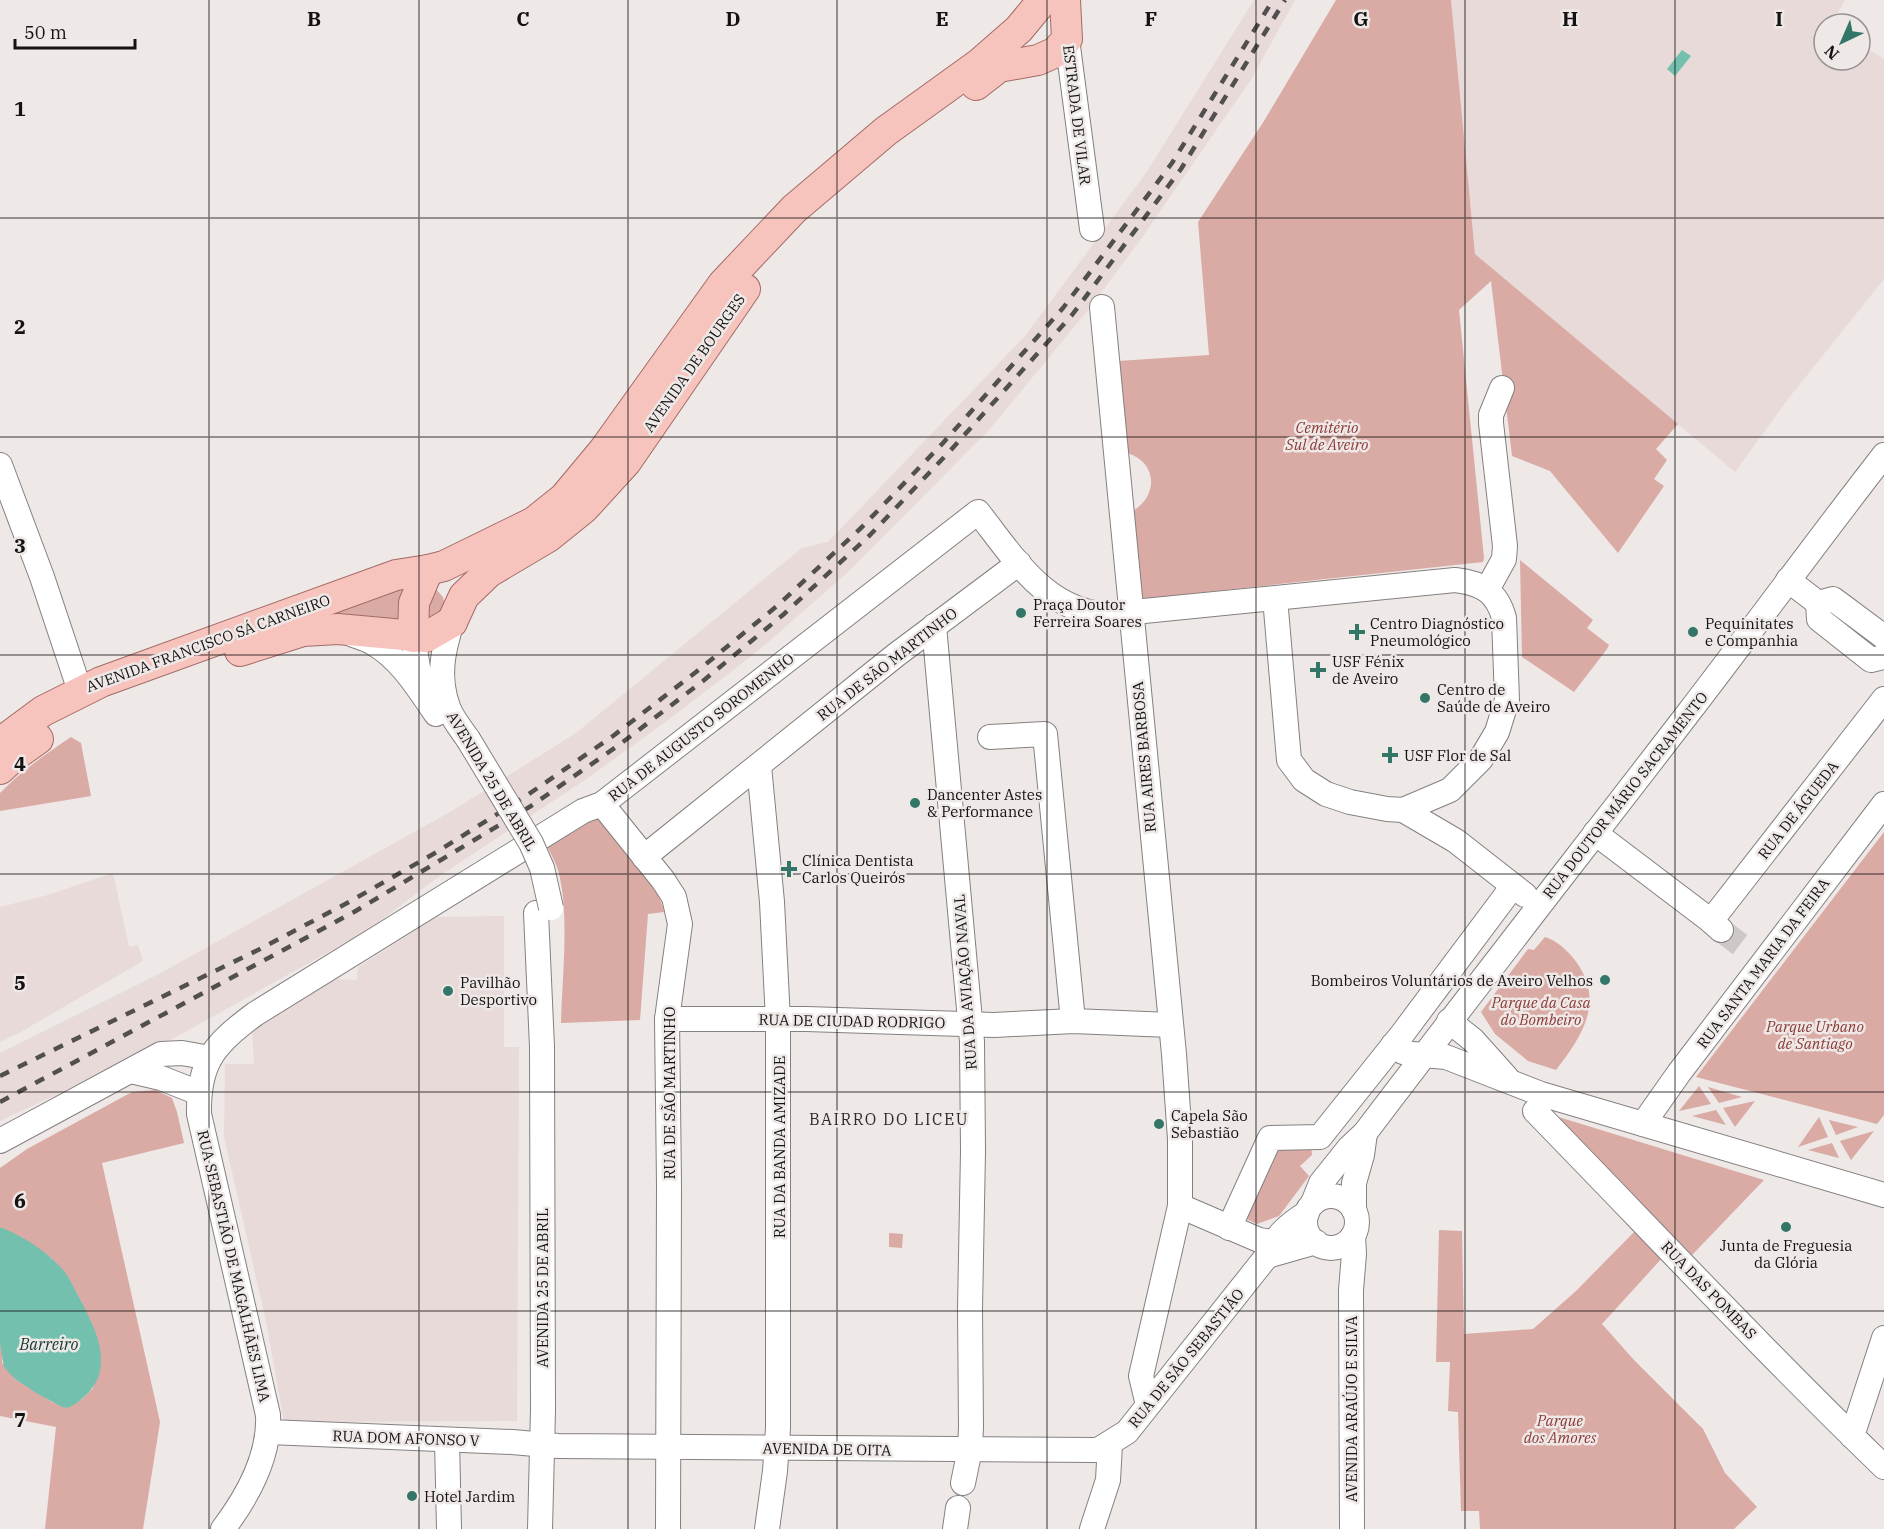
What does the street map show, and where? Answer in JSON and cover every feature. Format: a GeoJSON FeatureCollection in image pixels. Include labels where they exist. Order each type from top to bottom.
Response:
{"type":"FeatureCollection","features":[{"type":"Feature","properties":{"kind":"main road","name":"AVENIDA DE BOURGES"},"geometry":{"type":"LineString","coordinates":[[428,570],[461,559],[534,522],[564,498],[604,450],[723,284],[794,209],[886,131],[979,64],[1019,29],[1041,0]]}},
{"type":"Feature","properties":{"kind":"main road","name":"ESTRADA DE VILAR"},"geometry":{"type":"LineString","coordinates":[[1065,0],[1067,39]]}},
{"type":"Feature","properties":{"kind":"main road"},"geometry":{"type":"LineString","coordinates":[[1019,29],[1022,50],[1038,60]]}},
{"type":"Feature","properties":{"kind":"main road","name":"AVENIDA DE BOURGES"},"geometry":{"type":"LineString","coordinates":[[452,622],[464,596],[489,572],[548,537],[584,508],[626,462],[740,295],[809,222],[903,141],[999,67],[1038,60],[1056,52],[1067,39]]}},
{"type":"Feature","properties":{"kind":"main road"},"geometry":{"type":"LineString","coordinates":[[413,637],[414,603],[428,570],[441,581],[449,593],[452,622]]}},
{"type":"Feature","properties":{"kind":"main road","name":"AVENIDA FRANCISCO SÁ CARNEIRO"},"geometry":{"type":"LineString","coordinates":[[0,743],[43,711],[100,682],[396,574],[428,570]]}},
{"type":"Feature","properties":{"kind":"main road","name":"AVENIDA FRANCISCO SÁ CARNEIRO"},"geometry":{"type":"LineString","coordinates":[[0,769],[14,756],[64,720],[116,695],[192,666],[303,631],[338,629],[426,637],[452,622]]}},
{"type":"Feature","properties":{"kind":"street","name":"ESTRADA DE VILAR"},"geometry":{"type":"LineString","coordinates":[[1067,39],[1092,229]]}},
{"type":"Feature","properties":{"kind":"street","name":"RUA AIRES BARBOSA"},"geometry":{"type":"LineString","coordinates":[[1102,307],[1174,1054],[1180,1139],[1180,1206],[1141,1376],[1148,1405]]}},
{"type":"Feature","properties":{"kind":"street"},"geometry":{"type":"LineString","coordinates":[[1487,590],[1504,559],[1505,546],[1491,423],[1491,415],[1502,388]]}},
{"type":"Feature","properties":{"kind":"street","name":"RUA DOUTOR MÁRIO SACRAMENTO"},"geometry":{"type":"LineString","coordinates":[[1310,1208],[1321,1183],[1348,1148],[1365,1133],[1449,1021],[1687,716],[1884,455]]}},
{"type":"Feature","properties":{"kind":"street"},"geometry":{"type":"LineString","coordinates":[[0,465],[42,577],[80,691]]}},
{"type":"Feature","properties":{"kind":"street","name":"RUA DE AUGUSTO SOROMENHO"},"geometry":{"type":"LineString","coordinates":[[255,1014],[583,811],[602,804],[978,512],[1019,563]]}},
{"type":"Feature","properties":{"kind":"street"},"geometry":{"type":"LineString","coordinates":[[1019,563],[1032,579],[1063,603],[1088,612],[1116,615],[1275,598],[1455,580],[1467,581],[1487,590],[1501,606],[1504,618],[1507,700],[1497,732],[1481,759],[1450,790],[1403,810],[1350,802],[1326,794],[1304,780],[1289,760],[1275,598]]}},
{"type":"Feature","properties":{"kind":"street","name":"RUA DE SÃO MARTINHO"},"geometry":{"type":"LineString","coordinates":[[668,1529],[667,1019],[680,924],[674,897],[644,857],[934,626],[1019,563]]}},
{"type":"Feature","properties":{"kind":"street"},"geometry":{"type":"LineString","coordinates":[[1788,580],[1818,603],[1819,619],[1872,660],[1884,657]]}},
{"type":"Feature","properties":{"kind":"street"},"geometry":{"type":"LineString","coordinates":[[1818,603],[1833,599],[1884,637]]}},
{"type":"Feature","properties":{"kind":"street","name":"AVENIDA 25 DE ABRIL"},"geometry":{"type":"LineString","coordinates":[[452,622],[443,650],[441,676],[448,708],[461,742],[519,850],[544,911],[540,1529]]}},
{"type":"Feature","properties":{"kind":"street","name":"RUA DA AVIAÇÃO NAVAL"},"geometry":{"type":"LineString","coordinates":[[934,626],[971,1023],[973,1151],[970,1449],[963,1483]]}},
{"type":"Feature","properties":{"kind":"street","name":"AVENIDA FRANCISCO SÁ CARNEIRO"},"geometry":{"type":"LineString","coordinates":[[338,629],[373,642],[394,659],[414,682],[436,714]]}},
{"type":"Feature","properties":{"kind":"street","name":"AVENIDA 25 DE ABRIL"},"geometry":{"type":"LineString","coordinates":[[413,637],[418,668],[436,714],[461,742]]}},
{"type":"Feature","properties":{"kind":"street","name":"RUA DE ÁGUEDA"},"geometry":{"type":"LineString","coordinates":[[1595,833],[1716,926],[1884,699]]}},
{"type":"Feature","properties":{"kind":"street"},"geometry":{"type":"LineString","coordinates":[[990,737],[1045,734],[1073,1021]]}},
{"type":"Feature","properties":{"kind":"street","name":"RUA DA BANDA AMIZADE"},"geometry":{"type":"LineString","coordinates":[[759,766],[772,902],[778,1020],[777,1448],[766,1529]]}},
{"type":"Feature","properties":{"kind":"street"},"geometry":{"type":"LineString","coordinates":[[1450,790],[1445,818],[1456,841]]}},
{"type":"Feature","properties":{"kind":"street"},"geometry":{"type":"LineString","coordinates":[[602,804],[644,857]]}},
{"type":"Feature","properties":{"kind":"street","name":"RUA SANTA MARIA DA FEIRA"},"geometry":{"type":"LineString","coordinates":[[1643,1124],[1755,956],[1884,804]]}},
{"type":"Feature","properties":{"kind":"street"},"geometry":{"type":"LineString","coordinates":[[1403,810],[1456,841],[1539,906]]}},
{"type":"Feature","properties":{"kind":"street"},"geometry":{"type":"LineString","coordinates":[[1229,1228],[1270,1138],[1320,1137],[1513,886]]}},
{"type":"Feature","properties":{"kind":"street","name":"RUA SEBASTIÃO DE MAGALHÃES LIMA"},"geometry":{"type":"LineString","coordinates":[[223,1529],[250,1488],[269,1432],[268,1415],[199,1114],[199,1093],[201,1078],[210,1058],[227,1035],[255,1014]]}},
{"type":"Feature","properties":{"kind":"street","name":"RUA DE CIUDAD RODRIGO"},"geometry":{"type":"LineString","coordinates":[[667,1019],[994,1025],[1073,1021],[1170,1025]]}},
{"type":"Feature","properties":{"kind":"street"},"geometry":{"type":"LineString","coordinates":[[1449,1021],[1473,1040],[1508,1080]]}},
{"type":"Feature","properties":{"kind":"street"},"geometry":{"type":"LineString","coordinates":[[1393,1045],[1403,1052],[1446,1057],[1542,1094],[1884,1195]]}},
{"type":"Feature","properties":{"kind":"street"},"geometry":{"type":"LineString","coordinates":[[0,1141],[161,1054],[182,1053],[210,1058]]}},
{"type":"Feature","properties":{"kind":"street"},"geometry":{"type":"LineString","coordinates":[[131,1071],[160,1078],[199,1093]]}},
{"type":"Feature","properties":{"kind":"street","name":"RUA DAS POMBAS"},"geometry":{"type":"LineString","coordinates":[[1535,1111],[1790,1376],[1884,1467]]}},
{"type":"Feature","properties":{"kind":"street","name":"RUA DOUTOR MÁRIO SACRAMENTO"},"geometry":{"type":"LineString","coordinates":[[1354,1210],[1354,1183],[1365,1133]]}},
{"type":"Feature","properties":{"kind":"street"},"geometry":{"type":"LineString","coordinates":[[1180,1206],[1259,1240],[1270,1249],[1321,1245],[1341,1246],[1353,1236],[1357,1223],[1354,1210],[1343,1199],[1335,1196],[1320,1199],[1310,1208],[1306,1229],[1321,1245]]}},
{"type":"Feature","properties":{"kind":"street","name":"RUA DE SÃO SEBASTIÃO"},"geometry":{"type":"LineString","coordinates":[[1110,1444],[1127,1432],[1270,1249],[1292,1223],[1310,1208]]}},
{"type":"Feature","properties":{"kind":"street","name":"AVENIDA ARAÚJO E SILVA"},"geometry":{"type":"LineString","coordinates":[[1352,1529],[1351,1290],[1353,1236]]}},
{"type":"Feature","properties":{"kind":"street","name":"AVENIDA ARAÚJO E SILVA"},"geometry":{"type":"LineString","coordinates":[[1321,1245],[1339,1267],[1351,1290]]}},
{"type":"Feature","properties":{"kind":"street"},"geometry":{"type":"LineString","coordinates":[[1852,1436],[1884,1338]]}},
{"type":"Feature","properties":{"kind":"street"},"geometry":{"type":"LineString","coordinates":[[1149,1348],[1181,1365]]}},
{"type":"Feature","properties":{"kind":"street","name":"RUA DOM AFONSO V"},"geometry":{"type":"LineString","coordinates":[[269,1432],[542,1445]]}},
{"type":"Feature","properties":{"kind":"street"},"geometry":{"type":"LineString","coordinates":[[447,1440],[449,1529]]}},
{"type":"Feature","properties":{"kind":"street"},"geometry":{"type":"LineString","coordinates":[[1092,1529],[1108,1480],[1110,1444]]}},
{"type":"Feature","properties":{"kind":"street","name":"AVENIDA DE OITA"},"geometry":{"type":"LineString","coordinates":[[542,1445],[669,1448],[1098,1450],[1110,1444]]}},
{"type":"Feature","properties":{"kind":"shaded area"},"geometry":{"type":"Polygon","coordinates":[[[1254,0],[1295,0],[1252,78],[1141,239],[1088,310],[989,430],[848,572],[758,651],[668,720],[585,780],[441,875],[365,932],[174,1038],[0,1121],[0,1053],[159,974],[450,812],[576,733],[802,548],[828,542],[1025,336],[1146,173],[1254,0]]]}},
{"type":"Feature","properties":{"kind":"shaded area"},"geometry":{"type":"Polygon","coordinates":[[[1451,0],[1845,0],[1838,12],[1812,12],[1812,72],[1872,72],[1872,52],[1884,59],[1884,279],[1788,399],[1735,472],[1475,254],[1451,0]]]}},
{"type":"Feature","properties":{"kind":"shaded area"},"geometry":{"type":"Polygon","coordinates":[[[113,873],[129,947],[138,945],[143,961],[0,1042],[0,907],[48,895],[113,873]]]}},
{"type":"Feature","properties":{"kind":"shaded area"},"geometry":{"type":"Polygon","coordinates":[[[504,916],[504,1047],[519,1047],[517,1421],[284,1422],[266,1321],[224,1137],[225,1064],[254,1064],[252,1029],[334,979],[357,980],[358,967],[437,917],[504,916]]]}},
{"type":"Feature","properties":{"kind":"green space","name":"Cemitério Sul de Aveiro"},"geometry":{"type":"Polygon","coordinates":[[[1336,0],[1451,0],[1475,254],[1678,424],[1656,449],[1667,460],[1654,479],[1664,486],[1618,553],[1550,471],[1512,456],[1491,281],[1459,310],[1483,562],[1142,599],[1133,511],[1147,496],[1151,479],[1144,464],[1137,457],[1127,453],[1118,361],[1209,355],[1198,222],[1264,121],[1336,0]]]}},
{"type":"Feature","properties":{"kind":"green space"},"geometry":{"type":"Polygon","coordinates":[[[1520,560],[1593,620],[1587,628],[1609,645],[1574,692],[1522,657],[1520,560]]]}},
{"type":"Feature","properties":{"kind":"green space"},"geometry":{"type":"Polygon","coordinates":[[[409,583],[402,621],[295,622],[409,583]]]}},
{"type":"Feature","properties":{"kind":"green space"},"geometry":{"type":"Polygon","coordinates":[[[433,586],[443,597],[446,611],[424,622],[433,586]]]}},
{"type":"Feature","properties":{"kind":"green space"},"geometry":{"type":"Polygon","coordinates":[[[71,737],[81,743],[91,796],[0,811],[0,793],[25,770],[71,737]]]}},
{"type":"Feature","properties":{"kind":"green space"},"geometry":{"type":"Polygon","coordinates":[[[587,817],[599,818],[627,851],[655,889],[664,912],[648,914],[640,1020],[561,1023],[564,905],[558,870],[546,844],[587,817]]]}},
{"type":"Feature","properties":{"kind":"green space","name":"Parque Urbano de Santiago"},"geometry":{"type":"Polygon","coordinates":[[[1884,832],[1884,1115],[1877,1124],[1696,1077],[1884,832]]]}},
{"type":"Feature","properties":{"kind":"green space","name":"Parque da Casa do Bombeiro"},"geometry":{"type":"Polygon","coordinates":[[[1545,937],[1557,943],[1571,956],[1584,974],[1588,989],[1587,1017],[1582,1030],[1556,1070],[1528,1061],[1495,1034],[1481,1012],[1528,949],[1534,950],[1545,937]]]}},
{"type":"Feature","properties":{"kind":"green space"},"geometry":{"type":"Polygon","coordinates":[[[1699,1086],[1711,1104],[1679,1111],[1699,1086]]]}},
{"type":"Feature","properties":{"kind":"green space"},"geometry":{"type":"Polygon","coordinates":[[[1708,1087],[1742,1097],[1719,1103],[1708,1087]]]}},
{"type":"Feature","properties":{"kind":"green space"},"geometry":{"type":"Polygon","coordinates":[[[155,1090],[172,1098],[184,1143],[102,1163],[160,1422],[143,1529],[45,1529],[56,1427],[0,1416],[0,1344],[3,1354],[2,1362],[15,1379],[52,1402],[67,1408],[81,1400],[93,1388],[99,1346],[91,1322],[63,1271],[50,1257],[36,1247],[0,1227],[0,1168],[27,1149],[132,1092],[155,1090]]]}},
{"type":"Feature","properties":{"kind":"green space"},"geometry":{"type":"Polygon","coordinates":[[[1755,1101],[1735,1127],[1723,1108],[1755,1101]]]}},
{"type":"Feature","properties":{"kind":"green space"},"geometry":{"type":"Polygon","coordinates":[[[1716,1110],[1726,1125],[1692,1116],[1716,1110]]]}},
{"type":"Feature","properties":{"kind":"green space"},"geometry":{"type":"Polygon","coordinates":[[[1552,1115],[1764,1180],[1692,1255],[1552,1115]]]}},
{"type":"Feature","properties":{"kind":"green space"},"geometry":{"type":"Polygon","coordinates":[[[1819,1117],[1828,1137],[1798,1147],[1819,1117]]]}},
{"type":"Feature","properties":{"kind":"green space"},"geometry":{"type":"Polygon","coordinates":[[[1829,1120],[1858,1127],[1836,1135],[1829,1120]]]}},
{"type":"Feature","properties":{"kind":"green space"},"geometry":{"type":"Polygon","coordinates":[[[1874,1131],[1851,1160],[1840,1141],[1874,1131]]]}},
{"type":"Feature","properties":{"kind":"green space"},"geometry":{"type":"Polygon","coordinates":[[[1832,1143],[1839,1158],[1808,1150],[1832,1143]]]}},
{"type":"Feature","properties":{"kind":"green space"},"geometry":{"type":"Polygon","coordinates":[[[1311,1145],[1312,1155],[1300,1166],[1309,1176],[1279,1216],[1257,1224],[1240,1216],[1274,1146],[1311,1145]]]}},
{"type":"Feature","properties":{"kind":"green space","name":"Parque dos Amores"},"geometry":{"type":"Polygon","coordinates":[[[1637,1229],[1663,1257],[1602,1324],[1634,1360],[1703,1429],[1725,1473],[1757,1507],[1734,1529],[1480,1529],[1479,1511],[1461,1511],[1458,1412],[1448,1411],[1450,1362],[1436,1362],[1439,1230],[1462,1231],[1464,1334],[1533,1329],[1576,1291],[1637,1229]]]}},
{"type":"Feature","properties":{"kind":"green space"},"geometry":{"type":"Polygon","coordinates":[[[889,1233],[903,1234],[902,1248],[889,1247],[889,1233]]]}},
{"type":"Feature","properties":{"kind":"water"},"geometry":{"type":"Polygon","coordinates":[[[1682,50],[1691,56],[1675,76],[1667,69],[1682,50]]]}},
{"type":"Feature","properties":{"kind":"water","name":"Barreiro"},"geometry":{"type":"Polygon","coordinates":[[[0,1227],[35,1245],[64,1271],[97,1336],[101,1359],[96,1382],[89,1392],[67,1408],[38,1394],[15,1379],[4,1367],[0,1344],[0,1227]]]}},
{"type":"Feature","properties":{"kind":"tunnel"},"geometry":{"type":"LineString","coordinates":[[1721,930],[1747,950]]}},
{"type":"Feature","properties":{"kind":"railway"},"geometry":{"type":"LineString","coordinates":[[0,1076],[260,949],[435,853],[526,796],[613,736],[777,606],[862,527],[943,443],[1063,308],[1172,163],[1273,0]]}},
{"type":"Feature","properties":{"kind":"railway"},"geometry":{"type":"LineString","coordinates":[[0,1102],[354,912],[531,806],[619,745],[703,681],[784,614],[870,535],[950,451],[1072,315],[1181,169],[1285,0]]}},
{"type":"Feature","properties":{"kind":"place","name":"Praça Doutor Ferreira Soares"},"geometry":{"type":"Point","coordinates":[1021,613]}},
{"type":"Feature","properties":{"kind":"place","name":"Centro Diagnóstico Pneumológico"},"geometry":{"type":"Point","coordinates":[1357,632]}},
{"type":"Feature","properties":{"kind":"place","name":"Pequinitates e Companhia"},"geometry":{"type":"Point","coordinates":[1693,632]}},
{"type":"Feature","properties":{"kind":"place","name":"USF Fénix de Aveiro"},"geometry":{"type":"Point","coordinates":[1318,670]}},
{"type":"Feature","properties":{"kind":"place","name":"Centro de Saúde de Aveiro"},"geometry":{"type":"Point","coordinates":[1425,698]}},
{"type":"Feature","properties":{"kind":"place","name":"USF Flor de Sal"},"geometry":{"type":"Point","coordinates":[1390,755]}},
{"type":"Feature","properties":{"kind":"place","name":"Dancenter Astes & Performance"},"geometry":{"type":"Point","coordinates":[915,803]}},
{"type":"Feature","properties":{"kind":"place","name":"Clínica Dentista Carlos Queirós"},"geometry":{"type":"Point","coordinates":[789,869]}},
{"type":"Feature","properties":{"kind":"place","name":"Bombeiros Voluntários de Aveiro Velhos"},"geometry":{"type":"Point","coordinates":[1605,980]}},
{"type":"Feature","properties":{"kind":"place","name":"Pavilhão Desportivo"},"geometry":{"type":"Point","coordinates":[448,991]}},
{"type":"Feature","properties":{"kind":"place","name":"Capela São Sebastião"},"geometry":{"type":"Point","coordinates":[1159,1124]}},
{"type":"Feature","properties":{"kind":"place","name":"Junta de Freguesia da Glória"},"geometry":{"type":"Point","coordinates":[1786,1227]}},
{"type":"Feature","properties":{"kind":"place","name":"Hotel Jardim"},"geometry":{"type":"Point","coordinates":[412,1496]}},
{"type":"Feature","properties":{"kind":"district","name":"BAIRRO DO LICEU"},"geometry":{"type":"Point","coordinates":[889,1119]}}]}
